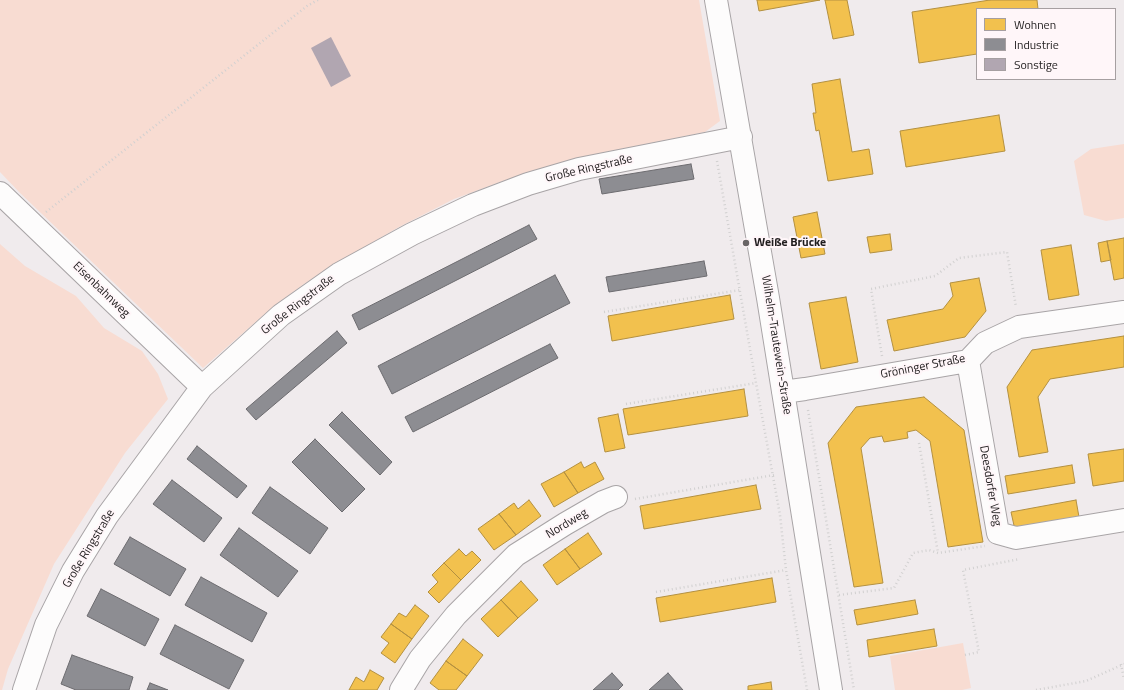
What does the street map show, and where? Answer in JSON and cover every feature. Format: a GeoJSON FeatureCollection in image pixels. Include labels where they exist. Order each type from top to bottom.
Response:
{"type":"FeatureCollection","features":[{"type":"Feature","properties":{"kind":"street","name":"Wilhelm-Trautewein-Straße"},"geometry":{"type":"LineString","coordinates":[[716,0],[741,138],[831,690]]}},
{"type":"Feature","properties":{"kind":"street","name":"Große Ringstraße"},"geometry":{"type":"LineString","coordinates":[[24,690],[46,625],[73,571],[107,516],[202,387],[281,315],[339,274],[412,234],[473,205],[528,184],[579,169],[741,138]]}},
{"type":"Feature","properties":{"kind":"street","name":"Eisenbahnweg"},"geometry":{"type":"LineString","coordinates":[[0,193],[202,387]]}},
{"type":"Feature","properties":{"kind":"street","name":"Gröninger Straße"},"geometry":{"type":"LineString","coordinates":[[783,392],[968,361],[985,343],[1019,328],[1124,312]]}},
{"type":"Feature","properties":{"kind":"street","name":"Deesdorfer Weg"},"geometry":{"type":"LineString","coordinates":[[968,361],[998,533],[1016,538],[1124,520]]}},
{"type":"Feature","properties":{"kind":"street","name":"Nordweg"},"geometry":{"type":"LineString","coordinates":[[400,690],[420,659],[456,614],[516,555],[565,524],[603,502],[616,497]]}},
{"type":"Feature","properties":{"kind":"path"},"geometry":{"type":"LineString","coordinates":[[32,223],[307,6],[318,0]]}},
{"type":"Feature","properties":{"kind":"path"},"geometry":{"type":"LineString","coordinates":[[714,142],[780,515],[786,570],[807,690]]}},
{"type":"Feature","properties":{"kind":"path"},"geometry":{"type":"LineString","coordinates":[[884,375],[871,289],[935,276],[958,258],[1007,252],[1019,328]]}},
{"type":"Feature","properties":{"kind":"path"},"geometry":{"type":"LineString","coordinates":[[604,312],[740,290]]}},
{"type":"Feature","properties":{"kind":"path"},"geometry":{"type":"LineString","coordinates":[[626,404],[756,383]]}},
{"type":"Feature","properties":{"kind":"path"},"geometry":{"type":"LineString","coordinates":[[919,443],[938,553]]}},
{"type":"Feature","properties":{"kind":"path"},"geometry":{"type":"LineString","coordinates":[[616,497],[634,499],[796,470]]}},
{"type":"Feature","properties":{"kind":"path"},"geometry":{"type":"LineString","coordinates":[[816,600],[839,595],[894,588],[913,553],[929,550],[938,553],[984,547],[998,533]]}},
{"type":"Feature","properties":{"kind":"path"},"geometry":{"type":"LineString","coordinates":[[966,655],[979,652],[963,570],[1024,559]]}},
{"type":"Feature","properties":{"kind":"path"},"geometry":{"type":"LineString","coordinates":[[656,592],[786,570]]}},
{"type":"Feature","properties":{"kind":"path"},"geometry":{"type":"LineString","coordinates":[[1036,690],[1086,682],[1123,664],[1124,679]]}},
{"type":"Feature","properties":{"kind":"shaded area"},"geometry":{"type":"Polygon","coordinates":[[[0,0],[699,0],[720,121],[705,132],[587,156],[546,167],[454,199],[399,227],[335,264],[304,284],[274,306],[203,368],[20,193],[0,172],[0,0]]]}},
{"type":"Feature","properties":{"kind":"shaded area"},"geometry":{"type":"Polygon","coordinates":[[[1124,144],[1124,218],[1106,221],[1084,215],[1074,161],[1091,149],[1124,144]]]}},
{"type":"Feature","properties":{"kind":"shaded area"},"geometry":{"type":"Polygon","coordinates":[[[0,244],[25,266],[76,296],[104,328],[142,351],[158,374],[168,399],[125,453],[54,564],[8,669],[2,690],[0,690],[0,244]]]}},
{"type":"Feature","properties":{"kind":"shaded area"},"geometry":{"type":"Polygon","coordinates":[[[963,643],[971,688],[962,690],[895,690],[890,656],[963,643]]]}},
{"type":"Feature","properties":{"kind":"building: Wohnen"},"geometry":{"type":"Polygon","coordinates":[[[757,0],[820,0],[759,11],[757,0]]]}},
{"type":"Feature","properties":{"kind":"building: Wohnen"},"geometry":{"type":"Polygon","coordinates":[[[825,0],[847,0],[854,35],[833,39],[825,0]]]}},
{"type":"Feature","properties":{"kind":"building: Wohnen"},"geometry":{"type":"Polygon","coordinates":[[[990,0],[1037,0],[1038,8],[976,8],[976,54],[919,63],[912,12],[990,0]]]}},
{"type":"Feature","properties":{"kind":"building: Wohnen"},"geometry":{"type":"Polygon","coordinates":[[[840,79],[852,152],[869,149],[873,174],[828,181],[819,130],[816,131],[813,113],[816,113],[812,84],[840,79]]]}},
{"type":"Feature","properties":{"kind":"building: Wohnen"},"geometry":{"type":"Polygon","coordinates":[[[999,115],[1005,151],[906,167],[900,131],[999,115]]]}},
{"type":"Feature","properties":{"kind":"building: Wohnen"},"geometry":{"type":"Polygon","coordinates":[[[817,212],[825,254],[801,258],[793,217],[817,212]]]}},
{"type":"Feature","properties":{"kind":"building: Wohnen"},"geometry":{"type":"Polygon","coordinates":[[[890,234],[892,250],[870,253],[867,237],[890,234]]]}},
{"type":"Feature","properties":{"kind":"building: Wohnen"},"geometry":{"type":"Polygon","coordinates":[[[1124,238],[1124,278],[1114,280],[1107,241],[1124,238]]]}},
{"type":"Feature","properties":{"kind":"building: Wohnen"},"geometry":{"type":"Polygon","coordinates":[[[1107,241],[1111,260],[1101,262],[1098,243],[1107,241]]]}},
{"type":"Feature","properties":{"kind":"building: Wohnen"},"geometry":{"type":"Polygon","coordinates":[[[1071,245],[1079,295],[1049,300],[1041,250],[1071,245]]]}},
{"type":"Feature","properties":{"kind":"building: Wohnen"},"geometry":{"type":"Polygon","coordinates":[[[979,278],[986,311],[965,337],[894,351],[887,320],[943,309],[953,296],[950,283],[979,278]]]}},
{"type":"Feature","properties":{"kind":"building: Wohnen"},"geometry":{"type":"Polygon","coordinates":[[[730,295],[734,319],[612,341],[608,316],[730,295]]]}},
{"type":"Feature","properties":{"kind":"building: Wohnen"},"geometry":{"type":"Polygon","coordinates":[[[846,297],[858,362],[821,369],[809,303],[846,297]]]}},
{"type":"Feature","properties":{"kind":"building: Wohnen"},"geometry":{"type":"Polygon","coordinates":[[[1124,336],[1124,367],[1050,379],[1038,397],[1048,452],[1019,457],[1007,387],[1032,350],[1124,336]]]}},
{"type":"Feature","properties":{"kind":"building: Wohnen"},"geometry":{"type":"Polygon","coordinates":[[[744,389],[748,416],[628,435],[623,409],[744,389]]]}},
{"type":"Feature","properties":{"kind":"building: Wohnen"},"geometry":{"type":"Polygon","coordinates":[[[924,397],[964,430],[983,542],[948,547],[930,441],[916,430],[907,432],[908,438],[884,442],[882,436],[870,438],[861,448],[883,583],[854,587],[828,443],[856,407],[924,397]]]}},
{"type":"Feature","properties":{"kind":"building: Wohnen"},"geometry":{"type":"Polygon","coordinates":[[[618,414],[625,448],[605,452],[598,418],[618,414]]]}},
{"type":"Feature","properties":{"kind":"building: Wohnen"},"geometry":{"type":"Polygon","coordinates":[[[1124,449],[1124,481],[1093,486],[1088,454],[1124,449]]]}},
{"type":"Feature","properties":{"kind":"building: Wohnen"},"geometry":{"type":"Polygon","coordinates":[[[581,462],[584,468],[595,462],[604,479],[578,493],[564,472],[581,462]]]}},
{"type":"Feature","properties":{"kind":"building: Wohnen"},"geometry":{"type":"Polygon","coordinates":[[[1072,465],[1075,483],[1008,494],[1005,476],[1072,465]]]}},
{"type":"Feature","properties":{"kind":"building: Wohnen"},"geometry":{"type":"Polygon","coordinates":[[[564,472],[578,493],[554,507],[541,484],[564,472]]]}},
{"type":"Feature","properties":{"kind":"building: Wohnen"},"geometry":{"type":"Polygon","coordinates":[[[756,485],[761,509],[644,529],[640,506],[756,485]]]}},
{"type":"Feature","properties":{"kind":"building: Wohnen"},"geometry":{"type":"Polygon","coordinates":[[[529,500],[541,516],[516,535],[499,514],[514,503],[518,509],[529,500]]]}},
{"type":"Feature","properties":{"kind":"building: Wohnen"},"geometry":{"type":"Polygon","coordinates":[[[1076,500],[1079,517],[1015,530],[1011,512],[1076,500]]]}},
{"type":"Feature","properties":{"kind":"building: Wohnen"},"geometry":{"type":"Polygon","coordinates":[[[499,514],[516,535],[494,550],[478,529],[499,514]]]}},
{"type":"Feature","properties":{"kind":"building: Wohnen"},"geometry":{"type":"Polygon","coordinates":[[[588,533],[602,554],[580,569],[565,549],[588,533]]]}},
{"type":"Feature","properties":{"kind":"building: Wohnen"},"geometry":{"type":"Polygon","coordinates":[[[459,549],[466,556],[472,551],[481,560],[461,580],[444,563],[459,549]]]}},
{"type":"Feature","properties":{"kind":"building: Wohnen"},"geometry":{"type":"Polygon","coordinates":[[[565,549],[580,569],[557,585],[543,565],[565,549]]]}},
{"type":"Feature","properties":{"kind":"building: Wohnen"},"geometry":{"type":"Polygon","coordinates":[[[444,563],[461,580],[439,603],[428,592],[438,582],[432,575],[444,563]]]}},
{"type":"Feature","properties":{"kind":"building: Wohnen"},"geometry":{"type":"Polygon","coordinates":[[[772,578],[776,602],[660,622],[656,598],[772,578]]]}},
{"type":"Feature","properties":{"kind":"building: Wohnen"},"geometry":{"type":"Polygon","coordinates":[[[521,581],[538,600],[518,618],[501,600],[521,581]]]}},
{"type":"Feature","properties":{"kind":"building: Wohnen"},"geometry":{"type":"Polygon","coordinates":[[[501,600],[518,618],[498,637],[481,619],[501,600]]]}},
{"type":"Feature","properties":{"kind":"building: Wohnen"},"geometry":{"type":"Polygon","coordinates":[[[915,600],[918,614],[857,625],[854,610],[915,600]]]}},
{"type":"Feature","properties":{"kind":"building: Wohnen"},"geometry":{"type":"Polygon","coordinates":[[[415,605],[429,616],[412,639],[391,624],[399,613],[406,617],[415,605]]]}},
{"type":"Feature","properties":{"kind":"building: Wohnen"},"geometry":{"type":"Polygon","coordinates":[[[391,624],[412,639],[395,663],[381,653],[389,643],[381,637],[391,624]]]}},
{"type":"Feature","properties":{"kind":"building: Wohnen"},"geometry":{"type":"Polygon","coordinates":[[[934,629],[937,646],[869,657],[867,640],[934,629]]]}},
{"type":"Feature","properties":{"kind":"building: Wohnen"},"geometry":{"type":"Polygon","coordinates":[[[463,639],[483,655],[467,676],[446,661],[463,639]]]}},
{"type":"Feature","properties":{"kind":"building: Wohnen"},"geometry":{"type":"Polygon","coordinates":[[[446,661],[467,676],[456,690],[439,690],[430,683],[446,661]]]}},
{"type":"Feature","properties":{"kind":"building: Wohnen"},"geometry":{"type":"Polygon","coordinates":[[[370,670],[384,678],[377,690],[349,690],[356,677],[364,682],[370,670]]]}},
{"type":"Feature","properties":{"kind":"building: Wohnen"},"geometry":{"type":"Polygon","coordinates":[[[771,682],[772,690],[748,690],[748,686],[771,682]]]}},
{"type":"Feature","properties":{"kind":"building: Industrie"},"geometry":{"type":"Polygon","coordinates":[[[691,164],[694,179],[602,194],[599,179],[691,164]]]}},
{"type":"Feature","properties":{"kind":"building: Industrie"},"geometry":{"type":"Polygon","coordinates":[[[529,225],[537,239],[359,330],[352,315],[529,225]]]}},
{"type":"Feature","properties":{"kind":"building: Industrie"},"geometry":{"type":"Polygon","coordinates":[[[704,261],[707,276],[609,292],[606,277],[704,261]]]}},
{"type":"Feature","properties":{"kind":"building: Industrie"},"geometry":{"type":"Polygon","coordinates":[[[555,275],[570,303],[392,394],[378,366],[555,275]]]}},
{"type":"Feature","properties":{"kind":"building: Industrie"},"geometry":{"type":"Polygon","coordinates":[[[337,331],[347,343],[256,420],[246,409],[337,331]]]}},
{"type":"Feature","properties":{"kind":"building: Industrie"},"geometry":{"type":"Polygon","coordinates":[[[550,344],[558,358],[413,432],[405,417],[550,344]]]}},
{"type":"Feature","properties":{"kind":"building: Industrie"},"geometry":{"type":"Polygon","coordinates":[[[342,412],[392,462],[380,475],[329,425],[342,412]]]}},
{"type":"Feature","properties":{"kind":"building: Industrie"},"geometry":{"type":"Polygon","coordinates":[[[315,439],[365,489],[342,512],[292,462],[315,439]]]}},
{"type":"Feature","properties":{"kind":"building: Industrie"},"geometry":{"type":"Polygon","coordinates":[[[197,446],[247,486],[237,498],[187,459],[197,446]]]}},
{"type":"Feature","properties":{"kind":"building: Industrie"},"geometry":{"type":"Polygon","coordinates":[[[172,480],[222,518],[204,542],[153,504],[172,480]]]}},
{"type":"Feature","properties":{"kind":"building: Industrie"},"geometry":{"type":"Polygon","coordinates":[[[270,487],[328,528],[310,554],[252,513],[270,487]]]}},
{"type":"Feature","properties":{"kind":"building: Industrie"},"geometry":{"type":"Polygon","coordinates":[[[239,528],[298,571],[278,597],[220,555],[239,528]]]}},
{"type":"Feature","properties":{"kind":"building: Industrie"},"geometry":{"type":"Polygon","coordinates":[[[130,537],[186,569],[170,596],[114,564],[130,537]]]}},
{"type":"Feature","properties":{"kind":"building: Industrie"},"geometry":{"type":"Polygon","coordinates":[[[201,577],[267,613],[252,642],[185,605],[201,577]]]}},
{"type":"Feature","properties":{"kind":"building: Industrie"},"geometry":{"type":"Polygon","coordinates":[[[101,589],[159,619],[145,646],[87,616],[101,589]]]}},
{"type":"Feature","properties":{"kind":"building: Industrie"},"geometry":{"type":"Polygon","coordinates":[[[175,625],[244,660],[229,689],[160,654],[175,625]]]}},
{"type":"Feature","properties":{"kind":"building: Industrie"},"geometry":{"type":"Polygon","coordinates":[[[72,655],[133,677],[129,690],[76,690],[61,684],[72,655]]]}},
{"type":"Feature","properties":{"kind":"building: Industrie"},"geometry":{"type":"Polygon","coordinates":[[[612,673],[623,685],[618,690],[593,690],[612,673]]]}},
{"type":"Feature","properties":{"kind":"building: Industrie"},"geometry":{"type":"Polygon","coordinates":[[[668,673],[683,690],[649,690],[668,673]]]}},
{"type":"Feature","properties":{"kind":"building: Industrie"},"geometry":{"type":"Polygon","coordinates":[[[150,683],[168,690],[147,690],[150,683]]]}},
{"type":"Feature","properties":{"kind":"building: Sonstige"},"geometry":{"type":"Polygon","coordinates":[[[331,37],[351,76],[331,87],[311,48],[331,37]]]}},
{"type":"Feature","properties":{"kind":"place","name":"Weiße Brücke"},"geometry":{"type":"Point","coordinates":[746,243]}}]}
